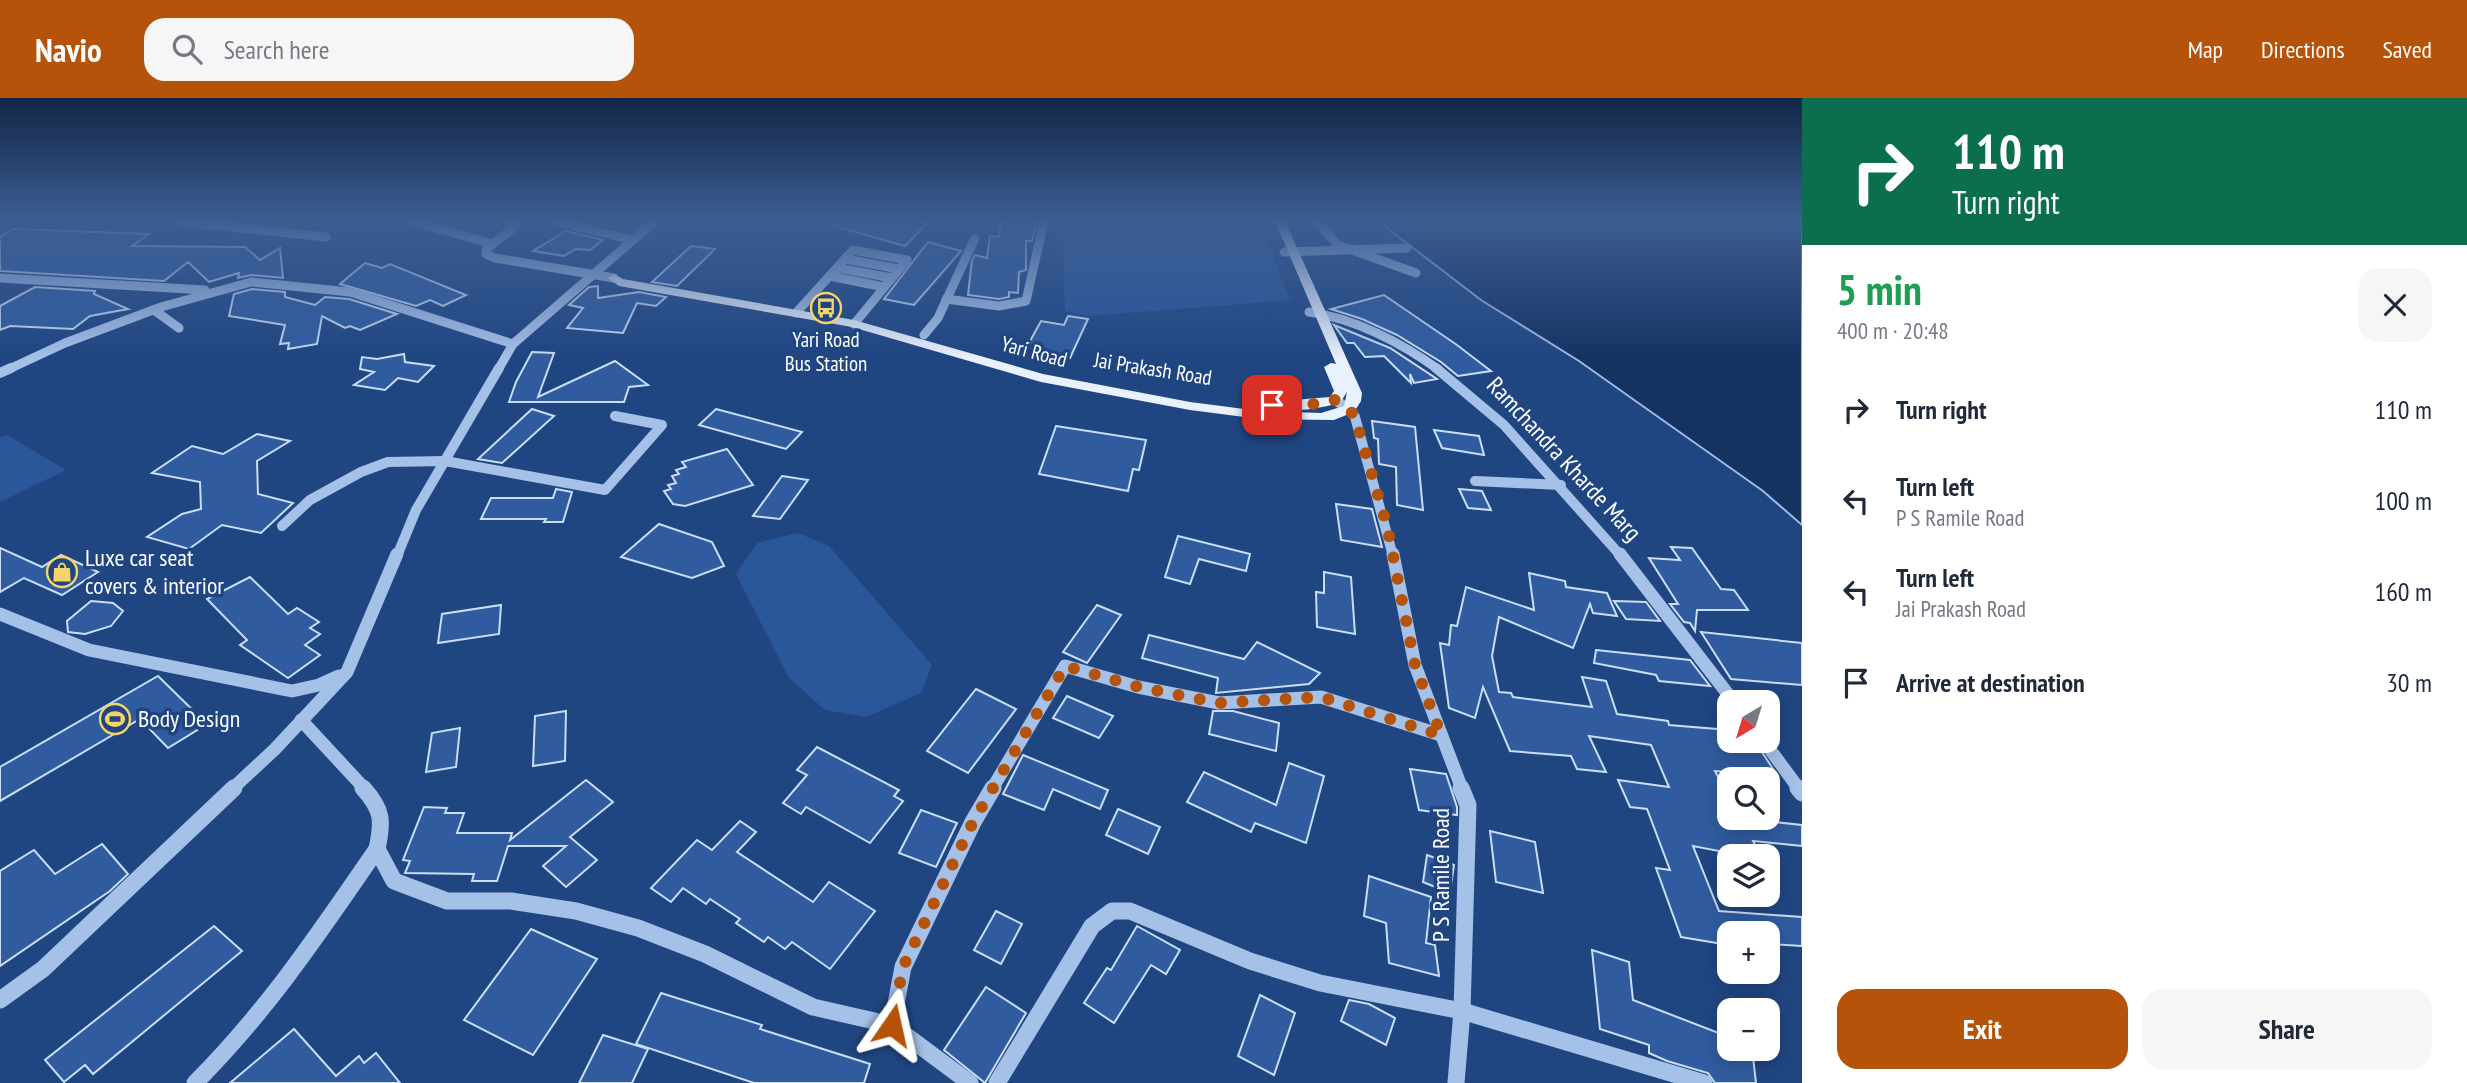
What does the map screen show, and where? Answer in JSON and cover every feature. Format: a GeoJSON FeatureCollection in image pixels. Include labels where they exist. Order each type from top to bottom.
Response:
{"type":"FeatureCollection","features":[{"type":"Feature","properties":{"kind":"main road"},"geometry":{"type":"LineString","coordinates":[[1294,267],[1314,313],[1341,391],[1335,400]]}},
{"type":"Feature","properties":{"kind":"main road","name":"Yari Road"},"geometry":{"type":"LineString","coordinates":[[614,278],[619,282],[856,321],[1041,378],[1115,393],[1260,415],[1321,417],[1334,416],[1349,409]]}},
{"type":"Feature","properties":{"kind":"main road"},"geometry":{"type":"LineString","coordinates":[[1314,313],[1356,393],[1349,409]]}},
{"type":"Feature","properties":{"kind":"main road","name":"Jai Prakash Road"},"geometry":{"type":"LineString","coordinates":[[856,321],[924,335],[1023,365],[1130,389],[1255,405],[1313,404],[1335,400]]}},
{"type":"Feature","properties":{"kind":"street","name":"Yari Road"},"geometry":{"type":"LineString","coordinates":[[549,267],[614,278]]}},
{"type":"Feature","properties":{"kind":"street"},"geometry":{"type":"LineString","coordinates":[[0,1000],[43,969],[275,749],[347,672],[416,510],[513,344],[600,267]]}},
{"type":"Feature","properties":{"kind":"street"},"geometry":{"type":"LineString","coordinates":[[856,321],[901,267]]}},
{"type":"Feature","properties":{"kind":"street"},"geometry":{"type":"LineString","coordinates":[[924,335],[961,267]]}},
{"type":"Feature","properties":{"kind":"street"},"geometry":{"type":"LineString","coordinates":[[946,299],[1020,306],[1026,301],[1034,267]]}},
{"type":"Feature","properties":{"kind":"street"},"geometry":{"type":"LineString","coordinates":[[1398,267],[1416,273]]}},
{"type":"Feature","properties":{"kind":"street"},"geometry":{"type":"LineString","coordinates":[[799,310],[838,268],[892,278]]}},
{"type":"Feature","properties":{"kind":"street"},"geometry":{"type":"LineString","coordinates":[[830,276],[884,287]]}},
{"type":"Feature","properties":{"kind":"street"},"geometry":{"type":"LineString","coordinates":[[0,278],[213,291]]}},
{"type":"Feature","properties":{"kind":"street"},"geometry":{"type":"LineString","coordinates":[[1,372],[65,343],[154,310],[251,282],[350,292],[513,344]]}},
{"type":"Feature","properties":{"kind":"street"},"geometry":{"type":"LineString","coordinates":[[154,310],[179,328]]}},
{"type":"Feature","properties":{"kind":"street","name":"Ramchandra Kharde Marg"},"geometry":{"type":"LineString","coordinates":[[1314,313],[1376,334],[1450,375],[1475,394],[1518,436],[1627,560],[1725,690]]}},
{"type":"Feature","properties":{"kind":"street"},"geometry":{"type":"LineString","coordinates":[[1335,400],[1349,409]]}},
{"type":"Feature","properties":{"kind":"street","name":"P S Ramile Road"},"geometry":{"type":"LineString","coordinates":[[1349,409],[1355,417],[1387,526],[1415,665],[1468,805],[1462,1011],[1456,1083]]}},
{"type":"Feature","properties":{"kind":"street"},"geometry":{"type":"LineString","coordinates":[[282,526],[310,500],[361,472],[388,462],[445,461],[605,490],[662,425],[615,416]]}},
{"type":"Feature","properties":{"kind":"street"},"geometry":{"type":"LineString","coordinates":[[1475,481],[1560,485]]}},
{"type":"Feature","properties":{"kind":"street"},"geometry":{"type":"LineString","coordinates":[[0,614],[89,650],[292,691],[319,685],[347,672]]}},
{"type":"Feature","properties":{"kind":"street"},"geometry":{"type":"LineString","coordinates":[[892,1025],[903,967],[973,822],[1065,666],[1139,687],[1219,703],[1321,697],[1441,735]]}},
{"type":"Feature","properties":{"kind":"street"},"geometry":{"type":"LineString","coordinates":[[195,1083],[239,1039],[289,977],[377,849],[382,824],[376,802],[301,720]]}},
{"type":"Feature","properties":{"kind":"street"},"geometry":{"type":"LineString","coordinates":[[1773,753],[1802,793]]}},
{"type":"Feature","properties":{"kind":"street"},"geometry":{"type":"LineString","coordinates":[[377,849],[394,881],[447,901],[511,901],[576,911],[638,928],[705,954],[813,1006],[892,1025],[970,1083]]}},
{"type":"Feature","properties":{"kind":"street"},"geometry":{"type":"LineString","coordinates":[[997,1083],[1092,926],[1112,911],[1130,911],[1250,961],[1320,983],[1462,1011],[1704,1083]]}},
{"type":"Feature","properties":{"kind":"shaded area"},"geometry":{"type":"Polygon","coordinates":[[[1064,267],[1277,267],[1290,300],[1089,316],[1065,311],[1064,267]]]}},
{"type":"Feature","properties":{"kind":"shaded area"},"geometry":{"type":"Polygon","coordinates":[[[1438,267],[1802,267],[1802,525],[1763,491],[1579,361],[1481,300],[1438,267]]]}},
{"type":"Feature","properties":{"kind":"shaded area"},"geometry":{"type":"Polygon","coordinates":[[[7,435],[66,470],[0,502],[0,438],[7,435]]]}},
{"type":"Feature","properties":{"kind":"shaded area"},"geometry":{"type":"Polygon","coordinates":[[[798,533],[829,546],[932,665],[921,693],[866,717],[825,710],[789,678],[736,574],[757,543],[798,533]]]}},
{"type":"Feature","properties":{"kind":"building"},"geometry":{"type":"Polygon","coordinates":[[[0,267],[182,267],[164,281],[0,271],[0,267]]]}},
{"type":"Feature","properties":{"kind":"building"},"geometry":{"type":"Polygon","coordinates":[[[193,267],[282,267],[283,278],[251,275],[238,278],[239,273],[209,282],[193,267]]]}},
{"type":"Feature","properties":{"kind":"building"},"geometry":{"type":"Polygon","coordinates":[[[360,267],[397,267],[466,295],[443,306],[430,300],[416,306],[340,284],[360,267]]]}},
{"type":"Feature","properties":{"kind":"building"},"geometry":{"type":"Polygon","coordinates":[[[668,267],[697,267],[677,286],[652,282],[668,267]]]}},
{"type":"Feature","properties":{"kind":"building"},"geometry":{"type":"Polygon","coordinates":[[[909,267],[947,267],[914,305],[884,299],[909,267]]]}},
{"type":"Feature","properties":{"kind":"building"},"geometry":{"type":"Polygon","coordinates":[[[971,267],[1026,267],[1026,270],[1019,272],[1018,293],[1009,292],[1009,297],[999,299],[968,295],[971,267]]]}},
{"type":"Feature","properties":{"kind":"building"},"geometry":{"type":"Polygon","coordinates":[[[598,286],[598,298],[639,292],[666,297],[656,306],[637,303],[623,333],[567,328],[583,308],[569,305],[589,287],[598,286]]]}},
{"type":"Feature","properties":{"kind":"building"},"geometry":{"type":"Polygon","coordinates":[[[35,287],[95,291],[94,294],[128,309],[90,316],[73,329],[10,326],[0,330],[0,306],[35,287]]]}},
{"type":"Feature","properties":{"kind":"building"},"geometry":{"type":"Polygon","coordinates":[[[252,289],[285,292],[285,297],[315,305],[325,297],[349,299],[397,314],[360,330],[350,326],[345,328],[322,316],[317,344],[288,349],[289,343],[280,344],[285,325],[229,316],[234,294],[252,289]]]}},
{"type":"Feature","properties":{"kind":"building"},"geometry":{"type":"Polygon","coordinates":[[[1384,295],[1491,371],[1458,376],[1441,362],[1397,335],[1331,309],[1384,295]]]}},
{"type":"Feature","properties":{"kind":"building"},"geometry":{"type":"Polygon","coordinates":[[[1068,316],[1088,319],[1070,358],[1032,348],[1035,344],[1029,343],[1041,321],[1064,325],[1068,316]]]}},
{"type":"Feature","properties":{"kind":"building"},"geometry":{"type":"Polygon","coordinates":[[[1334,325],[1390,348],[1437,379],[1414,383],[1410,374],[1411,383],[1384,356],[1365,357],[1354,343],[1347,343],[1334,325]]]}},
{"type":"Feature","properties":{"kind":"building"},"geometry":{"type":"Polygon","coordinates":[[[532,352],[554,353],[538,397],[615,361],[648,385],[629,387],[624,402],[509,402],[532,352]]]}},
{"type":"Feature","properties":{"kind":"building"},"geometry":{"type":"Polygon","coordinates":[[[404,354],[405,362],[434,366],[418,382],[398,378],[385,390],[354,385],[374,372],[360,369],[362,357],[377,359],[404,354]]]}},
{"type":"Feature","properties":{"kind":"building"},"geometry":{"type":"Polygon","coordinates":[[[532,409],[554,416],[502,463],[478,459],[532,409]]]}},
{"type":"Feature","properties":{"kind":"building"},"geometry":{"type":"Polygon","coordinates":[[[716,409],[802,432],[786,449],[699,425],[716,409]]]}},
{"type":"Feature","properties":{"kind":"building"},"geometry":{"type":"Polygon","coordinates":[[[1372,421],[1415,427],[1423,510],[1397,505],[1396,467],[1379,464],[1378,439],[1374,438],[1372,421]]]}},
{"type":"Feature","properties":{"kind":"building"},"geometry":{"type":"Polygon","coordinates":[[[1056,426],[1146,440],[1139,470],[1133,469],[1128,491],[1039,474],[1056,426]]]}},
{"type":"Feature","properties":{"kind":"building"},"geometry":{"type":"Polygon","coordinates":[[[1434,430],[1479,436],[1484,455],[1442,448],[1434,430]]]}},
{"type":"Feature","properties":{"kind":"building"},"geometry":{"type":"Polygon","coordinates":[[[257,434],[290,441],[257,461],[258,494],[293,503],[261,533],[222,525],[189,549],[147,537],[182,514],[201,509],[200,482],[152,473],[192,446],[223,454],[257,434]]]}},
{"type":"Feature","properties":{"kind":"building"},"geometry":{"type":"Polygon","coordinates":[[[727,449],[753,485],[685,506],[673,504],[664,491],[671,489],[668,485],[676,483],[672,476],[679,474],[676,470],[686,467],[682,462],[727,449]]]}},
{"type":"Feature","properties":{"kind":"building"},"geometry":{"type":"Polygon","coordinates":[[[782,476],[808,480],[780,519],[753,516],[782,476]]]}},
{"type":"Feature","properties":{"kind":"building"},"geometry":{"type":"Polygon","coordinates":[[[556,489],[572,492],[563,522],[544,522],[546,519],[481,519],[491,498],[553,498],[556,489]]]}},
{"type":"Feature","properties":{"kind":"building"},"geometry":{"type":"Polygon","coordinates":[[[1459,489],[1482,491],[1491,510],[1468,508],[1459,489]]]}},
{"type":"Feature","properties":{"kind":"building"},"geometry":{"type":"Polygon","coordinates":[[[1336,504],[1372,509],[1382,547],[1341,540],[1336,504]]]}},
{"type":"Feature","properties":{"kind":"building"},"geometry":{"type":"Polygon","coordinates":[[[659,524],[712,542],[724,566],[692,578],[621,557],[659,524]]]}},
{"type":"Feature","properties":{"kind":"building"},"geometry":{"type":"Polygon","coordinates":[[[1178,536],[1250,554],[1246,571],[1199,559],[1190,584],[1165,577],[1178,536]]]}},
{"type":"Feature","properties":{"kind":"building"},"geometry":{"type":"Polygon","coordinates":[[[1671,547],[1692,548],[1721,589],[1734,590],[1748,610],[1697,610],[1695,631],[1690,623],[1684,622],[1670,604],[1678,604],[1649,558],[1680,560],[1671,547]]]}},
{"type":"Feature","properties":{"kind":"building"},"geometry":{"type":"Polygon","coordinates":[[[0,548],[42,567],[61,555],[98,572],[62,595],[24,578],[0,592],[0,548]]]}},
{"type":"Feature","properties":{"kind":"building"},"geometry":{"type":"Polygon","coordinates":[[[1324,572],[1351,577],[1355,634],[1317,627],[1316,592],[1324,593],[1324,572]]]}},
{"type":"Feature","properties":{"kind":"building"},"geometry":{"type":"Polygon","coordinates":[[[1529,573],[1565,581],[1566,587],[1607,593],[1617,616],[1593,613],[1590,604],[1573,648],[1499,617],[1492,656],[1499,692],[1511,693],[1513,697],[1592,707],[1582,677],[1606,681],[1617,714],[1668,721],[1669,725],[1717,729],[1717,753],[1763,753],[1772,767],[1717,767],[1717,830],[1780,830],[1780,823],[1802,825],[1802,846],[1753,841],[1755,844],[1717,844],[1717,851],[1693,846],[1719,911],[1802,917],[1802,946],[1780,945],[1780,921],[1717,921],[1717,943],[1681,937],[1656,868],[1670,870],[1647,809],[1630,807],[1618,780],[1669,787],[1651,745],[1589,736],[1606,772],[1577,769],[1571,756],[1510,751],[1483,687],[1475,718],[1449,708],[1440,643],[1449,645],[1451,625],[1457,626],[1466,587],[1534,610],[1529,573]]]}},
{"type":"Feature","properties":{"kind":"building"},"geometry":{"type":"Polygon","coordinates":[[[250,577],[288,614],[297,608],[319,622],[310,628],[320,634],[305,645],[320,655],[288,678],[240,645],[247,640],[207,599],[250,577]]]}},
{"type":"Feature","properties":{"kind":"building"},"geometry":{"type":"Polygon","coordinates":[[[91,601],[113,603],[123,611],[111,626],[85,634],[68,632],[67,621],[91,601]]]}},
{"type":"Feature","properties":{"kind":"building"},"geometry":{"type":"Polygon","coordinates":[[[1614,601],[1646,602],[1660,621],[1626,619],[1614,601]]]}},
{"type":"Feature","properties":{"kind":"building"},"geometry":{"type":"Polygon","coordinates":[[[501,605],[499,634],[438,643],[442,614],[501,605]]]}},
{"type":"Feature","properties":{"kind":"building"},"geometry":{"type":"Polygon","coordinates":[[[1097,605],[1121,615],[1087,663],[1063,652],[1097,605]]]}},
{"type":"Feature","properties":{"kind":"building"},"geometry":{"type":"Polygon","coordinates":[[[1701,632],[1802,643],[1802,685],[1731,679],[1701,632]]]}},
{"type":"Feature","properties":{"kind":"building"},"geometry":{"type":"Polygon","coordinates":[[[1149,635],[1244,659],[1257,642],[1320,673],[1309,684],[1216,693],[1218,678],[1142,658],[1149,635]]]}},
{"type":"Feature","properties":{"kind":"building"},"geometry":{"type":"Polygon","coordinates":[[[1596,650],[1690,660],[1710,686],[1659,681],[1656,675],[1594,663],[1596,650]]]}},
{"type":"Feature","properties":{"kind":"building"},"geometry":{"type":"Polygon","coordinates":[[[158,676],[207,724],[168,748],[140,719],[0,801],[0,767],[158,676]]]}},
{"type":"Feature","properties":{"kind":"building"},"geometry":{"type":"Polygon","coordinates":[[[976,689],[1016,709],[968,773],[927,751],[976,689]]]}},
{"type":"Feature","properties":{"kind":"building"},"geometry":{"type":"Polygon","coordinates":[[[1067,696],[1113,716],[1099,738],[1053,718],[1067,696]]]}},
{"type":"Feature","properties":{"kind":"building"},"geometry":{"type":"Polygon","coordinates":[[[566,711],[565,761],[533,766],[535,716],[566,711]]]}},
{"type":"Feature","properties":{"kind":"building"},"geometry":{"type":"Polygon","coordinates":[[[1213,711],[1233,711],[1279,723],[1276,751],[1209,734],[1213,711]]]}},
{"type":"Feature","properties":{"kind":"building"},"geometry":{"type":"Polygon","coordinates":[[[460,728],[456,767],[426,772],[432,733],[460,728]]]}},
{"type":"Feature","properties":{"kind":"building"},"geometry":{"type":"Polygon","coordinates":[[[817,747],[899,790],[894,796],[903,801],[870,843],[806,807],[801,814],[783,803],[807,775],[797,770],[817,747]]]}},
{"type":"Feature","properties":{"kind":"building"},"geometry":{"type":"Polygon","coordinates":[[[1023,755],[1108,790],[1100,809],[1053,789],[1044,810],[1003,794],[1023,755]]]}},
{"type":"Feature","properties":{"kind":"building"},"geometry":{"type":"Polygon","coordinates":[[[1289,763],[1324,776],[1306,843],[1255,823],[1251,832],[1187,802],[1204,772],[1276,805],[1289,763]]]}},
{"type":"Feature","properties":{"kind":"building"},"geometry":{"type":"Polygon","coordinates":[[[1410,769],[1446,774],[1457,815],[1419,810],[1410,769]]]}},
{"type":"Feature","properties":{"kind":"building"},"geometry":{"type":"Polygon","coordinates":[[[586,780],[613,802],[570,837],[597,860],[566,887],[543,866],[566,846],[508,846],[497,881],[472,881],[474,874],[405,873],[410,861],[403,860],[424,807],[447,808],[445,813],[464,813],[457,833],[512,833],[510,840],[586,780]]]}},
{"type":"Feature","properties":{"kind":"building"},"geometry":{"type":"Polygon","coordinates":[[[1118,809],[1160,827],[1148,854],[1106,835],[1118,809]]]}},
{"type":"Feature","properties":{"kind":"building"},"geometry":{"type":"Polygon","coordinates":[[[921,810],[957,823],[936,867],[899,853],[921,810]]]}},
{"type":"Feature","properties":{"kind":"building"},"geometry":{"type":"Polygon","coordinates":[[[740,821],[756,832],[737,852],[813,902],[829,882],[875,911],[830,969],[792,942],[785,949],[768,937],[764,942],[736,923],[740,919],[710,899],[706,904],[683,888],[671,902],[651,888],[697,840],[712,850],[740,821]]]}},
{"type":"Feature","properties":{"kind":"building"},"geometry":{"type":"Polygon","coordinates":[[[1490,831],[1535,842],[1543,893],[1496,882],[1490,831]]]}},
{"type":"Feature","properties":{"kind":"building"},"geometry":{"type":"Polygon","coordinates":[[[102,844],[128,874],[110,891],[0,966],[0,871],[34,850],[55,874],[102,844]]]}},
{"type":"Feature","properties":{"kind":"building"},"geometry":{"type":"Polygon","coordinates":[[[1427,855],[1454,865],[1450,893],[1423,882],[1427,855]]]}},
{"type":"Feature","properties":{"kind":"building"},"geometry":{"type":"Polygon","coordinates":[[[1369,876],[1431,897],[1426,943],[1435,945],[1439,976],[1389,963],[1386,923],[1364,916],[1369,876]]]}},
{"type":"Feature","properties":{"kind":"building"},"geometry":{"type":"Polygon","coordinates":[[[996,911],[1022,924],[1001,964],[974,950],[996,911]]]}},
{"type":"Feature","properties":{"kind":"building"},"geometry":{"type":"Polygon","coordinates":[[[214,926],[242,951],[93,1074],[85,1065],[64,1082],[45,1060],[214,926]]]}},
{"type":"Feature","properties":{"kind":"building"},"geometry":{"type":"Polygon","coordinates":[[[1137,926],[1180,950],[1166,974],[1151,965],[1114,1023],[1084,1003],[1107,968],[1111,970],[1137,926]]]}},
{"type":"Feature","properties":{"kind":"building"},"geometry":{"type":"Polygon","coordinates":[[[531,929],[597,959],[533,1055],[464,1020],[531,929]]]}},
{"type":"Feature","properties":{"kind":"building"},"geometry":{"type":"Polygon","coordinates":[[[1592,950],[1629,962],[1633,1000],[1717,1032],[1717,1061],[1753,1061],[1756,1083],[1715,1083],[1708,1073],[1649,1053],[1649,1045],[1600,1029],[1592,950]]]}},
{"type":"Feature","properties":{"kind":"building"},"geometry":{"type":"Polygon","coordinates":[[[986,987],[1026,1013],[985,1083],[944,1050],[986,987]]]}},
{"type":"Feature","properties":{"kind":"building"},"geometry":{"type":"Polygon","coordinates":[[[661,993],[762,1025],[760,1029],[870,1064],[864,1083],[754,1083],[636,1044],[661,993]]]}},
{"type":"Feature","properties":{"kind":"building"},"geometry":{"type":"Polygon","coordinates":[[[1260,995],[1295,1013],[1274,1075],[1238,1056],[1260,995]]]}},
{"type":"Feature","properties":{"kind":"building"},"geometry":{"type":"Polygon","coordinates":[[[1349,1000],[1369,1004],[1395,1018],[1386,1045],[1341,1021],[1349,1000]]]}},
{"type":"Feature","properties":{"kind":"building"},"geometry":{"type":"Polygon","coordinates":[[[294,1029],[336,1076],[359,1056],[364,1063],[376,1053],[400,1083],[230,1083],[294,1029]]]}},
{"type":"Feature","properties":{"kind":"building"},"geometry":{"type":"Polygon","coordinates":[[[603,1035],[648,1049],[632,1083],[579,1083],[603,1035]]]}},
{"type":"Feature","properties":{"kind":"place","name":"Yari Road Bus Station"},"geometry":{"type":"Point","coordinates":[826,308]}},
{"type":"Feature","properties":{"kind":"place","name":"Luxe car seat covers & interior"},"geometry":{"type":"Point","coordinates":[62,572]}},
{"type":"Feature","properties":{"kind":"place","name":"Body Design"},"geometry":{"type":"Point","coordinates":[115,719]}},
{"type":"Feature","properties":{"kind":"route"},"geometry":{"type":"LineString","coordinates":[[892,1025],[903,967],[973,822],[1065,666],[1139,687],[1219,703],[1321,697],[1441,735],[1415,665],[1387,526],[1355,417],[1349,409],[1335,400],[1289,406],[1272,405]]}}]}
